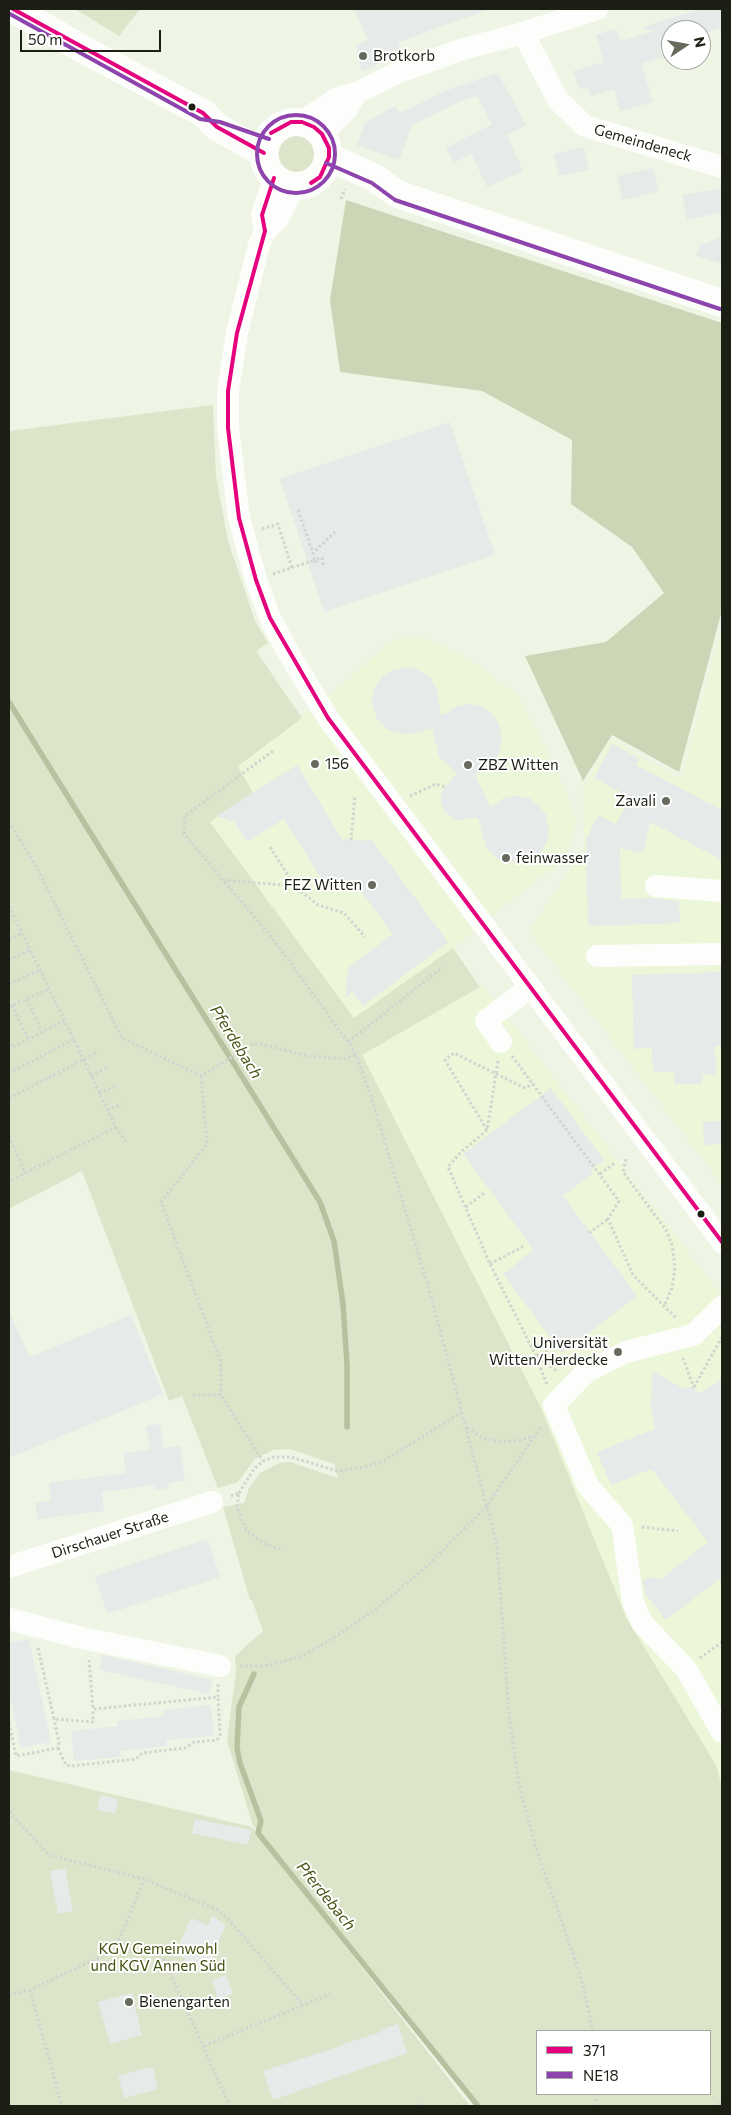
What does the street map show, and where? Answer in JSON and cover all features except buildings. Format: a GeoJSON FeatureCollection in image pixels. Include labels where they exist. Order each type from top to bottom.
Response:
{"type":"FeatureCollection","features":[{"type":"Feature","properties":{"kind":"main road"},"geometry":{"type":"LineString","coordinates":[[13,9],[88,52],[203,113],[217,127],[267,143]]}},
{"type":"Feature","properties":{"kind":"main road"},"geometry":{"type":"LineString","coordinates":[[318,147],[311,184],[284,182],[268,170],[267,143],[281,126],[291,122],[318,147],[375,178],[397,194],[722,304]]}},
{"type":"Feature","properties":{"kind":"street"},"geometry":{"type":"LineString","coordinates":[[318,147],[337,98],[356,93],[398,73],[460,50],[523,34],[597,9]]}},
{"type":"Feature","properties":{"kind":"street","name":"Gemeindeneck"},"geometry":{"type":"LineString","coordinates":[[523,34],[558,100],[585,126],[722,167]]}},
{"type":"Feature","properties":{"kind":"street"},"geometry":{"type":"LineString","coordinates":[[284,182],[262,215],[265,231],[237,333],[228,391],[228,428],[232,473],[243,536],[270,618],[288,654],[328,718],[722,1242]]}},
{"type":"Feature","properties":{"kind":"street"},"geometry":{"type":"LineString","coordinates":[[656,886],[722,891]]}},
{"type":"Feature","properties":{"kind":"street"},"geometry":{"type":"LineString","coordinates":[[597,956],[722,954]]}},
{"type":"Feature","properties":{"kind":"street"},"geometry":{"type":"LineString","coordinates":[[501,1042],[486,1022],[530,987]]}},
{"type":"Feature","properties":{"kind":"street"},"geometry":{"type":"LineString","coordinates":[[722,1307],[693,1335],[626,1352],[586,1372],[554,1405],[588,1486],[622,1525],[633,1602],[642,1624],[686,1669],[722,1732]]}},
{"type":"Feature","properties":{"kind":"street","name":"Dirschauer Straße"},"geometry":{"type":"LineString","coordinates":[[9,1567],[69,1558],[212,1502]]}},
{"type":"Feature","properties":{"kind":"street"},"geometry":{"type":"LineString","coordinates":[[9,1619],[49,1630],[86,1634],[220,1666]]}},
{"type":"Feature","properties":{"kind":"path"},"geometry":{"type":"LineString","coordinates":[[298,510],[316,561]]}},
{"type":"Feature","properties":{"kind":"path"},"geometry":{"type":"LineString","coordinates":[[278,524],[292,568]]}},
{"type":"Feature","properties":{"kind":"path"},"geometry":{"type":"LineString","coordinates":[[313,553],[335,532]]}},
{"type":"Feature","properties":{"kind":"path"},"geometry":{"type":"LineString","coordinates":[[269,575],[322,558],[324,567]]}},
{"type":"Feature","properties":{"kind":"path"},"geometry":{"type":"LineString","coordinates":[[273,751],[185,816],[184,834],[273,939],[356,1055],[380,1126],[462,1412],[497,1545],[509,1715],[519,1785],[536,1848],[580,1974],[592,2030]]}},
{"type":"Feature","properties":{"kind":"path"},"geometry":{"type":"LineString","coordinates":[[395,807],[418,791],[436,784],[445,786]]}},
{"type":"Feature","properties":{"kind":"path"},"geometry":{"type":"LineString","coordinates":[[351,840],[355,796]]}},
{"type":"Feature","properties":{"kind":"path"},"geometry":{"type":"LineString","coordinates":[[9,822],[36,866],[122,1038],[201,1076]]}},
{"type":"Feature","properties":{"kind":"path"},"geometry":{"type":"LineString","coordinates":[[270,846],[294,886],[318,905],[344,913],[365,937]]}},
{"type":"Feature","properties":{"kind":"path"},"geometry":{"type":"LineString","coordinates":[[222,880],[294,886]]}},
{"type":"Feature","properties":{"kind":"path"},"geometry":{"type":"LineString","coordinates":[[9,906],[82,1059],[116,1127],[126,1142]]}},
{"type":"Feature","properties":{"kind":"path"},"geometry":{"type":"LineString","coordinates":[[9,919],[14,917]]}},
{"type":"Feature","properties":{"kind":"path"},"geometry":{"type":"LineString","coordinates":[[9,939],[22,933]]}},
{"type":"Feature","properties":{"kind":"path"},"geometry":{"type":"LineString","coordinates":[[9,960],[30,950]]}},
{"type":"Feature","properties":{"kind":"path"},"geometry":{"type":"LineString","coordinates":[[348,1042],[443,967]]}},
{"type":"Feature","properties":{"kind":"path"},"geometry":{"type":"LineString","coordinates":[[9,984],[40,970]]}},
{"type":"Feature","properties":{"kind":"path"},"geometry":{"type":"LineString","coordinates":[[28,1039],[10,1006],[49,989]]}},
{"type":"Feature","properties":{"kind":"path"},"geometry":{"type":"LineString","coordinates":[[27,999],[42,1032]]}},
{"type":"Feature","properties":{"kind":"path"},"geometry":{"type":"LineString","coordinates":[[9,1039],[11,1048],[64,1021]]}},
{"type":"Feature","properties":{"kind":"path"},"geometry":{"type":"LineString","coordinates":[[9,1073],[73,1040]]}},
{"type":"Feature","properties":{"kind":"path"},"geometry":{"type":"LineString","coordinates":[[49,1630],[47,1641],[37,1644],[59,1743],[58,1748],[66,1764],[71,1766],[136,1759],[142,1753],[185,1748],[194,1742],[217,1740],[220,1735],[218,1697],[220,1666],[276,1664],[314,1650],[377,1608],[425,1568],[486,1507],[554,1405],[536,1356],[490,1264],[448,1167],[460,1153],[487,1130],[501,1042]]}},
{"type":"Feature","properties":{"kind":"path"},"geometry":{"type":"LineString","coordinates":[[501,1042],[619,1201],[608,1220],[590,1232]]}},
{"type":"Feature","properties":{"kind":"path"},"geometry":{"type":"LineString","coordinates":[[201,1076],[255,1043],[309,1056],[343,1059],[356,1055]]}},
{"type":"Feature","properties":{"kind":"path"},"geometry":{"type":"LineString","coordinates":[[9,1098],[98,1052]]}},
{"type":"Feature","properties":{"kind":"path"},"geometry":{"type":"LineString","coordinates":[[487,1130],[444,1060],[454,1053],[525,1088],[533,1084]]}},
{"type":"Feature","properties":{"kind":"path"},"geometry":{"type":"LineString","coordinates":[[91,1076],[107,1068]]}},
{"type":"Feature","properties":{"kind":"path"},"geometry":{"type":"LineString","coordinates":[[201,1076],[207,1144],[161,1202],[221,1362],[221,1396],[263,1461]]}},
{"type":"Feature","properties":{"kind":"path"},"geometry":{"type":"LineString","coordinates":[[99,1093],[116,1086]]}},
{"type":"Feature","properties":{"kind":"path"},"geometry":{"type":"LineString","coordinates":[[108,1110],[122,1104]]}},
{"type":"Feature","properties":{"kind":"path"},"geometry":{"type":"LineString","coordinates":[[9,1182],[116,1127]]}},
{"type":"Feature","properties":{"kind":"path"},"geometry":{"type":"LineString","coordinates":[[9,1136],[25,1173]]}},
{"type":"Feature","properties":{"kind":"path"},"geometry":{"type":"LineString","coordinates":[[626,1159],[623,1172],[666,1230],[672,1245],[675,1267],[672,1288],[664,1306]]}},
{"type":"Feature","properties":{"kind":"path"},"geometry":{"type":"LineString","coordinates":[[600,1174],[616,1162]]}},
{"type":"Feature","properties":{"kind":"path"},"geometry":{"type":"LineString","coordinates":[[466,1207],[484,1193]]}},
{"type":"Feature","properties":{"kind":"path"},"geometry":{"type":"LineString","coordinates":[[608,1220],[633,1275],[693,1335],[680,1352],[694,1388],[722,1337]]}},
{"type":"Feature","properties":{"kind":"path"},"geometry":{"type":"LineString","coordinates":[[490,1264],[524,1246]]}},
{"type":"Feature","properties":{"kind":"path"},"geometry":{"type":"LineString","coordinates":[[536,1356],[552,1348]]}},
{"type":"Feature","properties":{"kind":"path"},"geometry":{"type":"LineString","coordinates":[[193,1395],[221,1396]]}},
{"type":"Feature","properties":{"kind":"path"},"geometry":{"type":"LineString","coordinates":[[280,1549],[265,1544],[246,1530],[237,1506],[239,1493],[254,1469],[263,1461],[282,1456],[338,1470],[365,1467],[382,1462],[462,1412]]}},
{"type":"Feature","properties":{"kind":"path"},"geometry":{"type":"LineString","coordinates":[[466,1428],[483,1438],[500,1442],[516,1441],[534,1436]]}},
{"type":"Feature","properties":{"kind":"path"},"geometry":{"type":"LineString","coordinates":[[212,1502],[239,1493]]}},
{"type":"Feature","properties":{"kind":"path"},"geometry":{"type":"LineString","coordinates":[[622,1525],[678,1531]]}},
{"type":"Feature","properties":{"kind":"path"},"geometry":{"type":"LineString","coordinates":[[54,1719],[93,1722],[86,1634]]}},
{"type":"Feature","properties":{"kind":"path"},"geometry":{"type":"LineString","coordinates":[[686,1669],[722,1642]]}},
{"type":"Feature","properties":{"kind":"path"},"geometry":{"type":"LineString","coordinates":[[93,1709],[218,1697]]}},
{"type":"Feature","properties":{"kind":"path"},"geometry":{"type":"LineString","coordinates":[[9,1723],[16,1756],[58,1748]]}},
{"type":"Feature","properties":{"kind":"path"},"geometry":{"type":"LineString","coordinates":[[9,1806],[10,1816],[49,1855],[144,1879],[198,1900],[223,1914],[303,2005]]}},
{"type":"Feature","properties":{"kind":"path"},"geometry":{"type":"LineString","coordinates":[[115,1950],[144,1879]]}},
{"type":"Feature","properties":{"kind":"path"},"geometry":{"type":"LineString","coordinates":[[9,1995],[30,1990],[115,1950],[150,1953],[164,1960],[230,2106]]}},
{"type":"Feature","properties":{"kind":"path"},"geometry":{"type":"LineString","coordinates":[[30,1990],[62,2106]]}},
{"type":"Feature","properties":{"kind":"path"},"geometry":{"type":"LineString","coordinates":[[204,2046],[330,1994]]}},
{"type":"Feature","properties":{"kind":"path"},"geometry":{"type":"LineString","coordinates":[[714,2106],[722,2103]]}},
{"type":"Feature","properties":{"kind":"path"},"geometry":{"type":"LineString","coordinates":[[416,2106],[423,2104]]}},
{"type":"Feature","properties":{"kind":"shaded area"},"geometry":{"type":"Polygon","coordinates":[[[346,200],[722,323],[722,610],[679,772],[612,735],[583,781],[525,656],[606,642],[664,593],[632,547],[571,504],[572,440],[482,391],[340,372],[330,300],[346,200]]]}},
{"type":"Feature","properties":{"kind":"shaded area"},"geometry":{"type":"Polygon","coordinates":[[[722,627],[722,1184],[529,931],[584,850],[583,787],[611,739],[681,779],[722,627]]]}},
{"type":"Feature","properties":{"kind":"shaded area"},"geometry":{"type":"Polygon","coordinates":[[[408,636],[431,640],[467,658],[517,694],[548,752],[577,819],[565,861],[527,887],[456,946],[354,1018],[210,822],[253,793],[237,767],[345,683],[388,642],[408,636]]]}},
{"type":"Feature","properties":{"kind":"shaded area","name":"Universität Witten/Herdecke"},"geometry":{"type":"Polygon","coordinates":[[[483,986],[722,1296],[722,1787],[716,1765],[626,1617],[541,1408],[362,1055],[483,986]]]}},
{"type":"Feature","properties":{"kind":"green space"},"geometry":{"type":"Polygon","coordinates":[[[75,9],[140,9],[119,36],[75,9]]]}},
{"type":"Feature","properties":{"kind":"green space"},"geometry":{"type":"Polygon","coordinates":[[[297,136],[310,141],[315,154],[310,167],[297,172],[284,167],[279,154],[284,141],[297,136]]]}},
{"type":"Feature","properties":{"kind":"green space"},"geometry":{"type":"Polygon","coordinates":[[[213,405],[216,476],[228,541],[255,621],[268,643],[256,651],[302,718],[238,766],[253,793],[210,822],[354,1018],[453,948],[480,987],[362,1055],[541,1408],[626,1617],[716,1765],[722,1787],[722,2106],[480,2106],[253,1826],[227,1741],[236,1671],[235,1656],[263,1631],[252,1600],[250,1600],[223,1507],[244,1503],[249,1488],[260,1473],[279,1463],[290,1462],[338,1478],[334,1464],[290,1449],[273,1450],[255,1459],[238,1482],[218,1488],[182,1396],[169,1401],[82,1171],[9,1209],[9,431],[213,405]]]}},
{"type":"Feature","properties":{"kind":"green space","name":"KGV Gemeinwohl und KGV Annen Süd"},"geometry":{"type":"Polygon","coordinates":[[[9,1770],[252,1827],[470,2106],[9,2106],[9,1770]]]}},
{"type":"Feature","properties":{"kind":"waterway","name":"Pferdebach"},"geometry":{"type":"LineString","coordinates":[[9,702],[320,1202],[334,1241],[343,1304],[347,1364],[347,1427]]}},
{"type":"Feature","properties":{"kind":"waterway","name":"Pferdebach"},"geometry":{"type":"LineString","coordinates":[[254,1674],[239,1707],[237,1748],[240,1763],[261,1821],[258,1833],[478,2106]]}},
{"type":"Feature","properties":{"kind":"transit line","name":"371"},"geometry":{"type":"LineString","coordinates":[[13,9],[203,113],[217,127],[264,153]]}},
{"type":"Feature","properties":{"kind":"transit line","name":"NE18"},"geometry":{"type":"LineString","coordinates":[[10,14],[200,119],[220,122],[269,139]]}},
{"type":"Feature","properties":{"kind":"transit line","name":"NE18"},"geometry":{"type":"LineString","coordinates":[[296,115],[311,118],[323,127],[332,139],[335,154],[332,169],[323,181],[311,190],[296,193],[281,190],[269,181],[260,169],[257,154],[260,139],[269,127],[281,118],[296,115]]}},
{"type":"Feature","properties":{"kind":"transit line","name":"371"},"geometry":{"type":"LineString","coordinates":[[271,133],[291,122],[302,122],[314,127],[322,134],[329,148],[329,157],[320,177],[311,183]]}},
{"type":"Feature","properties":{"kind":"transit line","name":"NE18"},"geometry":{"type":"LineString","coordinates":[[326,163],[372,183],[395,200],[720,309]]}},
{"type":"Feature","properties":{"kind":"transit line","name":"371"},"geometry":{"type":"LineString","coordinates":[[274,178],[262,215],[265,231],[237,333],[228,391],[228,428],[239,518],[256,580],[270,618],[328,718],[722,1242]]}},
{"type":"Feature","properties":{"kind":"place","name":"Brotkorb"},"geometry":{"type":"Point","coordinates":[363,56]}},
{"type":"Feature","properties":{"kind":"place","name":"156"},"geometry":{"type":"Point","coordinates":[315,764]}},
{"type":"Feature","properties":{"kind":"place","name":"ZBZ Witten"},"geometry":{"type":"Point","coordinates":[468,765]}},
{"type":"Feature","properties":{"kind":"place","name":"Zavali"},"geometry":{"type":"Point","coordinates":[666,801]}},
{"type":"Feature","properties":{"kind":"place","name":"feinwasser"},"geometry":{"type":"Point","coordinates":[506,858]}},
{"type":"Feature","properties":{"kind":"place","name":"FEZ Witten"},"geometry":{"type":"Point","coordinates":[372,885]}},
{"type":"Feature","properties":{"kind":"place","name":"Universität Witten/Herdecke"},"geometry":{"type":"Point","coordinates":[618,1352]}},
{"type":"Feature","properties":{"kind":"place","name":"Bienengarten"},"geometry":{"type":"Point","coordinates":[129,2002]}}]}
